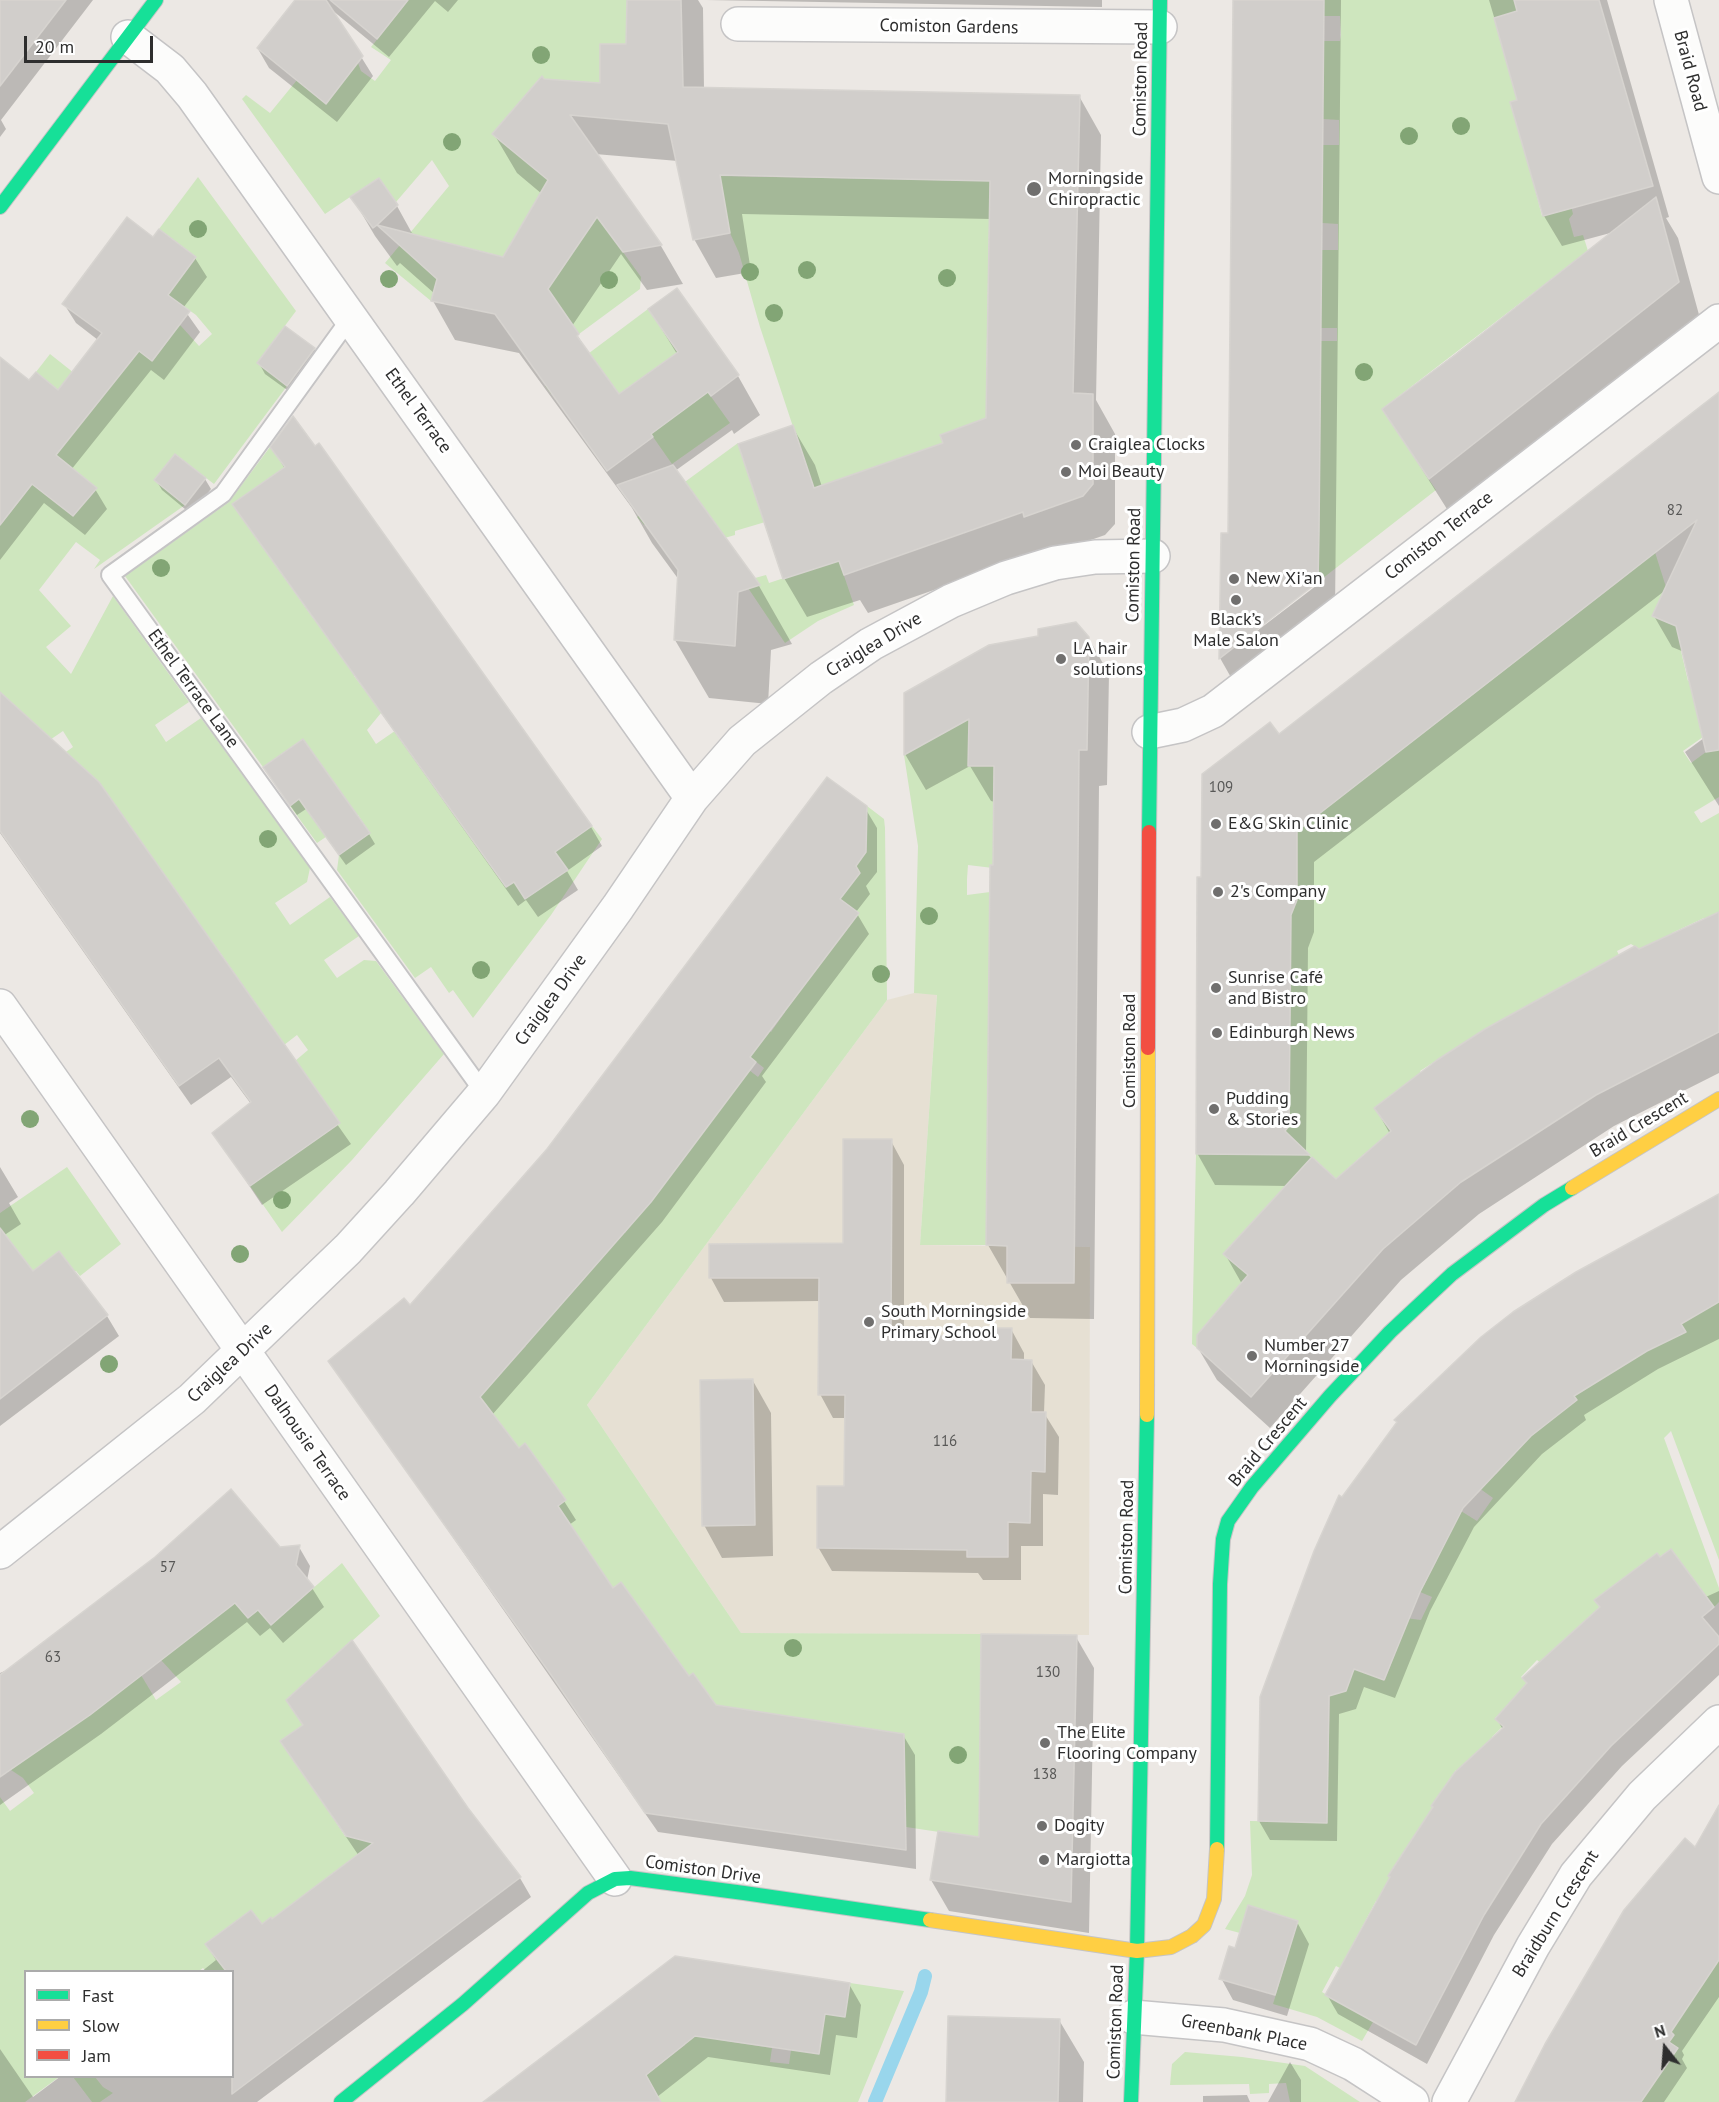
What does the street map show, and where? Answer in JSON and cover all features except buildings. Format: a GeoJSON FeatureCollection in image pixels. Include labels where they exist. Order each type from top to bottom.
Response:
{"type":"FeatureCollection","features":[{"type":"Feature","properties":{"kind":"street"},"geometry":{"type":"LineString","coordinates":[[0,207],[156,0]]}},
{"type":"Feature","properties":{"kind":"street","name":"Braid Road"},"geometry":{"type":"LineString","coordinates":[[1671,0],[1719,177]]}},
{"type":"Feature","properties":{"kind":"street","name":"Comiston Gardens"},"geometry":{"type":"LineString","coordinates":[[738,24],[1160,14]]}},
{"type":"Feature","properties":{"kind":"street","name":"Comiston Road"},"geometry":{"type":"LineString","coordinates":[[1131,2102],[1137,1950],[1147,1426],[1149,732],[1160,14]]}},
{"type":"Feature","properties":{"kind":"street","name":"Ethel Terrace"},"geometry":{"type":"LineString","coordinates":[[128,38],[154,54],[181,81],[692,798]]}},
{"type":"Feature","properties":{"kind":"street","name":"Comiston Terrace"},"geometry":{"type":"LineString","coordinates":[[1149,732],[1183,725],[1222,705],[1719,321]]}},
{"type":"Feature","properties":{"kind":"street","name":"Craiglea Drive"},"geometry":{"type":"LineString","coordinates":[[0,1552],[137,1444],[243,1351],[356,1241],[484,1093],[618,907],[692,798],[742,741],[779,710],[871,644],[932,610],[978,589],[1036,567],[1095,557],[1153,555]]}},
{"type":"Feature","properties":{"kind":"street","name":"Dalhousie Terrace"},"geometry":{"type":"LineString","coordinates":[[0,1006],[615,1879]]}},
{"type":"Feature","properties":{"kind":"street","name":"Braid Crescent"},"geometry":{"type":"LineString","coordinates":[[1137,1950],[1153,1951],[1171,1947],[1192,1936],[1204,1925],[1214,1899],[1217,1867],[1220,1584],[1223,1539],[1228,1521],[1252,1487],[1330,1396],[1390,1332],[1452,1274],[1544,1205],[1719,1099]]}},
{"type":"Feature","properties":{"kind":"street","name":"Braidburn Crescent"},"geometry":{"type":"LineString","coordinates":[[1449,2102],[1533,1946],[1576,1875],[1642,1796],[1719,1722]]}},
{"type":"Feature","properties":{"kind":"street","name":"Comiston Drive"},"geometry":{"type":"LineString","coordinates":[[341,2102],[463,2004],[588,1893],[615,1879],[630,1878],[744,1893],[1137,1950]]}},
{"type":"Feature","properties":{"kind":"street","name":"Greenbank Place"},"geometry":{"type":"LineString","coordinates":[[1133,2017],[1224,2025],[1310,2044],[1353,2064],[1412,2102]]}},
{"type":"Feature","properties":{"kind":"lane","name":"Ethel Terrace Lane"},"geometry":{"type":"LineString","coordinates":[[351,317],[223,494],[110,575],[484,1093]]}},
{"type":"Feature","properties":{"kind":"shaded area","name":"South Morningside Primary School"},"geometry":{"type":"Polygon","coordinates":[[[914,993],[937,994],[920,1245],[1090,1247],[1089,1635],[741,1633],[587,1405],[887,1000],[914,993]]]}},
{"type":"Feature","properties":{"kind":"green space"},"geometry":{"type":"Polygon","coordinates":[[[397,0],[627,0],[626,44],[600,44],[600,67],[638,86],[539,79],[493,135],[519,156],[568,176],[641,277],[640,289],[579,334],[552,295],[548,296],[543,289],[551,277],[556,278],[583,237],[534,205],[518,231],[524,236],[501,260],[495,259],[493,254],[446,243],[431,301],[385,263],[449,186],[432,160],[396,202],[378,178],[325,214],[242,99],[246,95],[270,113],[297,80],[326,104],[358,63],[361,71],[375,81],[391,60],[371,47],[404,6],[397,0]]]}},
{"type":"Feature","properties":{"kind":"green space"},"geometry":{"type":"Polygon","coordinates":[[[1324,0],[1514,0],[1523,13],[1515,12],[1494,18],[1503,50],[1524,44],[1535,95],[1511,102],[1557,178],[1534,185],[1542,216],[1566,210],[1571,206],[1573,214],[1569,219],[1574,237],[1583,235],[1588,251],[1382,409],[1436,490],[1318,582],[1321,341],[1337,341],[1337,328],[1321,328],[1321,250],[1338,250],[1338,224],[1322,223],[1322,145],[1339,145],[1339,120],[1323,119],[1323,41],[1340,41],[1341,35],[1340,16],[1324,16],[1324,0]]]}},
{"type":"Feature","properties":{"kind":"green space"},"geometry":{"type":"Polygon","coordinates":[[[990,171],[986,391],[1013,399],[946,451],[814,488],[854,605],[818,621],[785,643],[746,585],[755,578],[766,575],[769,583],[799,573],[782,517],[735,531],[735,535],[721,539],[719,529],[691,490],[644,525],[637,517],[738,443],[750,478],[804,460],[760,327],[739,253],[730,233],[718,176],[978,181],[990,171]]]}},
{"type":"Feature","properties":{"kind":"green space"},"geometry":{"type":"Polygon","coordinates":[[[198,177],[296,311],[257,363],[287,386],[214,484],[175,454],[154,480],[185,505],[94,569],[100,560],[76,542],[39,590],[71,626],[46,647],[71,674],[113,596],[189,702],[155,725],[166,742],[201,718],[310,868],[307,882],[275,903],[290,925],[330,897],[359,936],[324,960],[337,978],[364,960],[376,961],[444,1054],[352,1160],[282,1232],[250,1186],[340,1123],[328,1106],[309,1119],[295,1061],[308,1050],[297,1035],[284,1045],[219,951],[56,759],[73,747],[63,731],[0,774],[0,522],[2,523],[82,422],[59,391],[36,372],[50,354],[103,396],[117,379],[89,357],[130,344],[153,361],[170,338],[157,308],[181,326],[199,346],[212,334],[196,315],[168,295],[196,257],[159,229],[198,177]]]}},
{"type":"Feature","properties":{"kind":"green space"},"geometry":{"type":"Polygon","coordinates":[[[648,309],[730,423],[672,464],[651,434],[696,401],[667,360],[619,394],[596,362],[551,394],[545,386],[648,309]]]}},
{"type":"Feature","properties":{"kind":"green space"},"geometry":{"type":"Polygon","coordinates":[[[309,438],[247,525],[313,618],[371,664],[354,676],[367,693],[391,677],[398,701],[381,713],[367,730],[376,744],[418,715],[408,750],[422,769],[453,777],[436,790],[448,807],[472,791],[480,817],[464,829],[476,846],[500,830],[493,869],[506,887],[514,882],[525,899],[568,870],[555,852],[592,826],[602,839],[551,915],[473,1018],[453,990],[449,993],[431,967],[415,978],[337,870],[339,855],[370,833],[358,815],[317,843],[290,806],[330,777],[303,739],[263,767],[125,576],[229,502],[270,447],[279,459],[309,438]]]}},
{"type":"Feature","properties":{"kind":"green space"},"geometry":{"type":"Polygon","coordinates":[[[1654,549],[1666,587],[1653,616],[1670,624],[1677,610],[1710,645],[1681,651],[1688,681],[1716,675],[1703,737],[1683,751],[1691,763],[1706,752],[1719,749],[1719,797],[1694,812],[1701,823],[1719,813],[1719,944],[1704,918],[1672,933],[1685,963],[1642,951],[1631,944],[1617,951],[1635,987],[1534,1002],[1515,1014],[1459,1090],[1437,1060],[1420,1071],[1442,1102],[1393,1094],[1374,1108],[1395,1136],[1364,1154],[1336,1179],[1315,1160],[1271,1248],[1247,1228],[1224,1254],[1248,1275],[1197,1335],[1197,1348],[1192,1344],[1196,1154],[1264,1155],[1289,1125],[1291,915],[1297,900],[1297,822],[1333,803],[1627,575],[1654,549]]]}},
{"type":"Feature","properties":{"kind":"green space"},"geometry":{"type":"Polygon","coordinates":[[[984,711],[969,766],[994,766],[993,868],[968,865],[967,895],[990,892],[986,1245],[920,1245],[937,995],[914,993],[918,846],[904,755],[984,711]]]}},
{"type":"Feature","properties":{"kind":"green space"},"geometry":{"type":"Polygon","coordinates":[[[867,806],[884,819],[885,828],[887,1000],[587,1405],[741,1633],[981,1634],[979,1838],[906,1827],[904,1735],[841,1725],[728,1730],[693,1673],[689,1676],[620,1583],[592,1601],[528,1522],[565,1500],[526,1444],[498,1463],[500,1425],[481,1398],[463,1410],[431,1290],[512,1361],[526,1346],[513,1334],[559,1307],[584,1279],[604,1247],[611,1222],[625,1233],[749,1070],[758,1077],[764,1068],[750,1057],[752,1054],[734,1041],[751,1018],[771,1032],[785,1012],[766,998],[770,994],[788,1007],[805,984],[787,970],[844,933],[859,913],[840,899],[860,873],[856,866],[866,852],[867,806]]]}},
{"type":"Feature","properties":{"kind":"green space"},"geometry":{"type":"Polygon","coordinates":[[[67,1167],[121,1244],[80,1276],[76,1271],[33,1271],[18,1251],[5,1260],[0,1253],[0,1213],[67,1167]]]}},
{"type":"Feature","properties":{"kind":"green space"},"geometry":{"type":"Polygon","coordinates":[[[1719,1302],[1719,1560],[1671,1431],[1664,1438],[1719,1588],[1719,1602],[1714,1607],[1671,1549],[1660,1557],[1657,1553],[1544,1666],[1537,1660],[1521,1677],[1554,1708],[1505,1708],[1495,1718],[1503,1726],[1492,1737],[1497,1743],[1482,1790],[1456,1770],[1431,1806],[1457,1826],[1417,1832],[1388,1876],[1416,1894],[1404,1917],[1376,1901],[1354,1942],[1368,1983],[1336,1966],[1322,1992],[1373,2022],[1362,2041],[1317,2017],[1273,2004],[1298,1921],[1248,1905],[1240,1933],[1225,1929],[1245,1896],[1252,1875],[1250,1821],[1327,1822],[1330,1691],[1354,1669],[1385,1680],[1397,1648],[1397,1617],[1421,1620],[1432,1597],[1413,1589],[1416,1582],[1424,1585],[1437,1560],[1434,1557],[1461,1511],[1477,1521],[1493,1498],[1479,1488],[1481,1460],[1496,1474],[1517,1451],[1500,1434],[1551,1420],[1576,1401],[1562,1381],[1640,1354],[1685,1332],[1675,1313],[1708,1308],[1719,1302]]]}},
{"type":"Feature","properties":{"kind":"green space"},"geometry":{"type":"Polygon","coordinates":[[[342,1563],[380,1616],[286,1700],[359,1806],[329,1812],[345,1836],[367,1841],[373,1837],[391,1851],[340,1868],[286,1909],[294,1957],[270,1918],[262,1924],[251,1910],[206,1944],[225,1970],[205,1970],[203,1968],[200,1970],[24,1970],[24,2078],[58,2078],[25,2102],[0,2102],[0,1797],[10,1811],[34,1793],[23,1778],[11,1770],[141,1675],[156,1700],[181,1682],[161,1660],[216,1582],[248,1618],[258,1610],[271,1625],[342,1563]]]}},
{"type":"Feature","properties":{"kind":"green space"},"geometry":{"type":"Polygon","coordinates":[[[1719,1937],[1719,2102],[1639,2102],[1678,2048],[1669,2042],[1674,2034],[1653,2019],[1719,1937]]]}},
{"type":"Feature","properties":{"kind":"green space"},"geometry":{"type":"Polygon","coordinates":[[[850,1983],[904,1991],[858,2102],[655,2102],[659,2098],[646,2075],[685,2045],[681,2039],[695,2029],[720,2040],[772,2048],[770,2062],[789,2064],[791,2050],[819,2054],[825,2014],[845,2017],[850,1983]]]}},
{"type":"Feature","properties":{"kind":"green space"},"geometry":{"type":"Polygon","coordinates":[[[1185,2052],[1305,2066],[1360,2102],[1290,2102],[1286,2083],[1269,2084],[1269,2093],[1250,2094],[1249,2084],[1170,2085],[1172,2064],[1185,2052]]]}},
{"type":"Feature","properties":{"kind":"green space"},"geometry":{"type":"Polygon","coordinates":[[[74,2078],[96,2078],[103,2087],[113,2093],[100,2102],[92,2102],[74,2078]]]}},
{"type":"Feature","properties":{"kind":"waterway"},"geometry":{"type":"LineString","coordinates":[[875,2102],[921,1992],[925,1976]]}},
{"type":"Feature","properties":{"kind":"traffic: fast"},"geometry":{"type":"LineString","coordinates":[[0,207],[156,0]]}},
{"type":"Feature","properties":{"kind":"traffic: fast"},"geometry":{"type":"LineString","coordinates":[[1149,832],[1160,0]]}},
{"type":"Feature","properties":{"kind":"traffic: fast"},"geometry":{"type":"LineString","coordinates":[[1217,1849],[1220,1584],[1223,1539],[1228,1521],[1252,1487],[1330,1396],[1390,1332],[1452,1274],[1544,1205],[1572,1188]]}},
{"type":"Feature","properties":{"kind":"traffic: fast"},"geometry":{"type":"LineString","coordinates":[[1131,2102],[1137,1951],[1147,1415]]}},
{"type":"Feature","properties":{"kind":"traffic: fast"},"geometry":{"type":"LineString","coordinates":[[341,2102],[463,2004],[588,1893],[615,1879],[630,1878],[930,1920]]}},
{"type":"Feature","properties":{"kind":"traffic: slow"},"geometry":{"type":"LineString","coordinates":[[1147,1415],[1148,1048]]}},
{"type":"Feature","properties":{"kind":"traffic: slow"},"geometry":{"type":"LineString","coordinates":[[1572,1188],[1719,1099]]}},
{"type":"Feature","properties":{"kind":"traffic: slow"},"geometry":{"type":"LineString","coordinates":[[930,1920],[1137,1951],[1171,1947],[1192,1936],[1204,1925],[1214,1899],[1217,1849]]}},
{"type":"Feature","properties":{"kind":"traffic: jam"},"geometry":{"type":"LineString","coordinates":[[1148,1048],[1149,832]]}},
{"type":"Feature","properties":{"kind":"place","name":"Morningside Chiropractic"},"geometry":{"type":"Point","coordinates":[1034,189]}},
{"type":"Feature","properties":{"kind":"place","name":"Craiglea Clocks"},"geometry":{"type":"Point","coordinates":[1076,445]}},
{"type":"Feature","properties":{"kind":"place","name":"Moi Beauty"},"geometry":{"type":"Point","coordinates":[1066,472]}},
{"type":"Feature","properties":{"kind":"place","name":"New Xi'an"},"geometry":{"type":"Point","coordinates":[1234,579]}},
{"type":"Feature","properties":{"kind":"place","name":"Black’s Male Salon"},"geometry":{"type":"Point","coordinates":[1236,600]}},
{"type":"Feature","properties":{"kind":"place","name":"LA hair solutions"},"geometry":{"type":"Point","coordinates":[1061,659]}},
{"type":"Feature","properties":{"kind":"place","name":"E&G Skin Clinic"},"geometry":{"type":"Point","coordinates":[1216,824]}},
{"type":"Feature","properties":{"kind":"place","name":"2's Company"},"geometry":{"type":"Point","coordinates":[1218,892]}},
{"type":"Feature","properties":{"kind":"place","name":"Sunrise Café and Bistro"},"geometry":{"type":"Point","coordinates":[1216,988]}},
{"type":"Feature","properties":{"kind":"place","name":"Edinburgh News"},"geometry":{"type":"Point","coordinates":[1217,1033]}},
{"type":"Feature","properties":{"kind":"place","name":"Pudding & Stories"},"geometry":{"type":"Point","coordinates":[1214,1109]}},
{"type":"Feature","properties":{"kind":"place","name":"South Morningside Primary School"},"geometry":{"type":"Point","coordinates":[869,1322]}},
{"type":"Feature","properties":{"kind":"place","name":"Number 27 Morningside"},"geometry":{"type":"Point","coordinates":[1252,1356]}},
{"type":"Feature","properties":{"kind":"place","name":"The Elite Flooring Company"},"geometry":{"type":"Point","coordinates":[1045,1743]}},
{"type":"Feature","properties":{"kind":"place","name":"Dogity"},"geometry":{"type":"Point","coordinates":[1042,1826]}},
{"type":"Feature","properties":{"kind":"place","name":"Margiotta"},"geometry":{"type":"Point","coordinates":[1044,1860]}}]}
